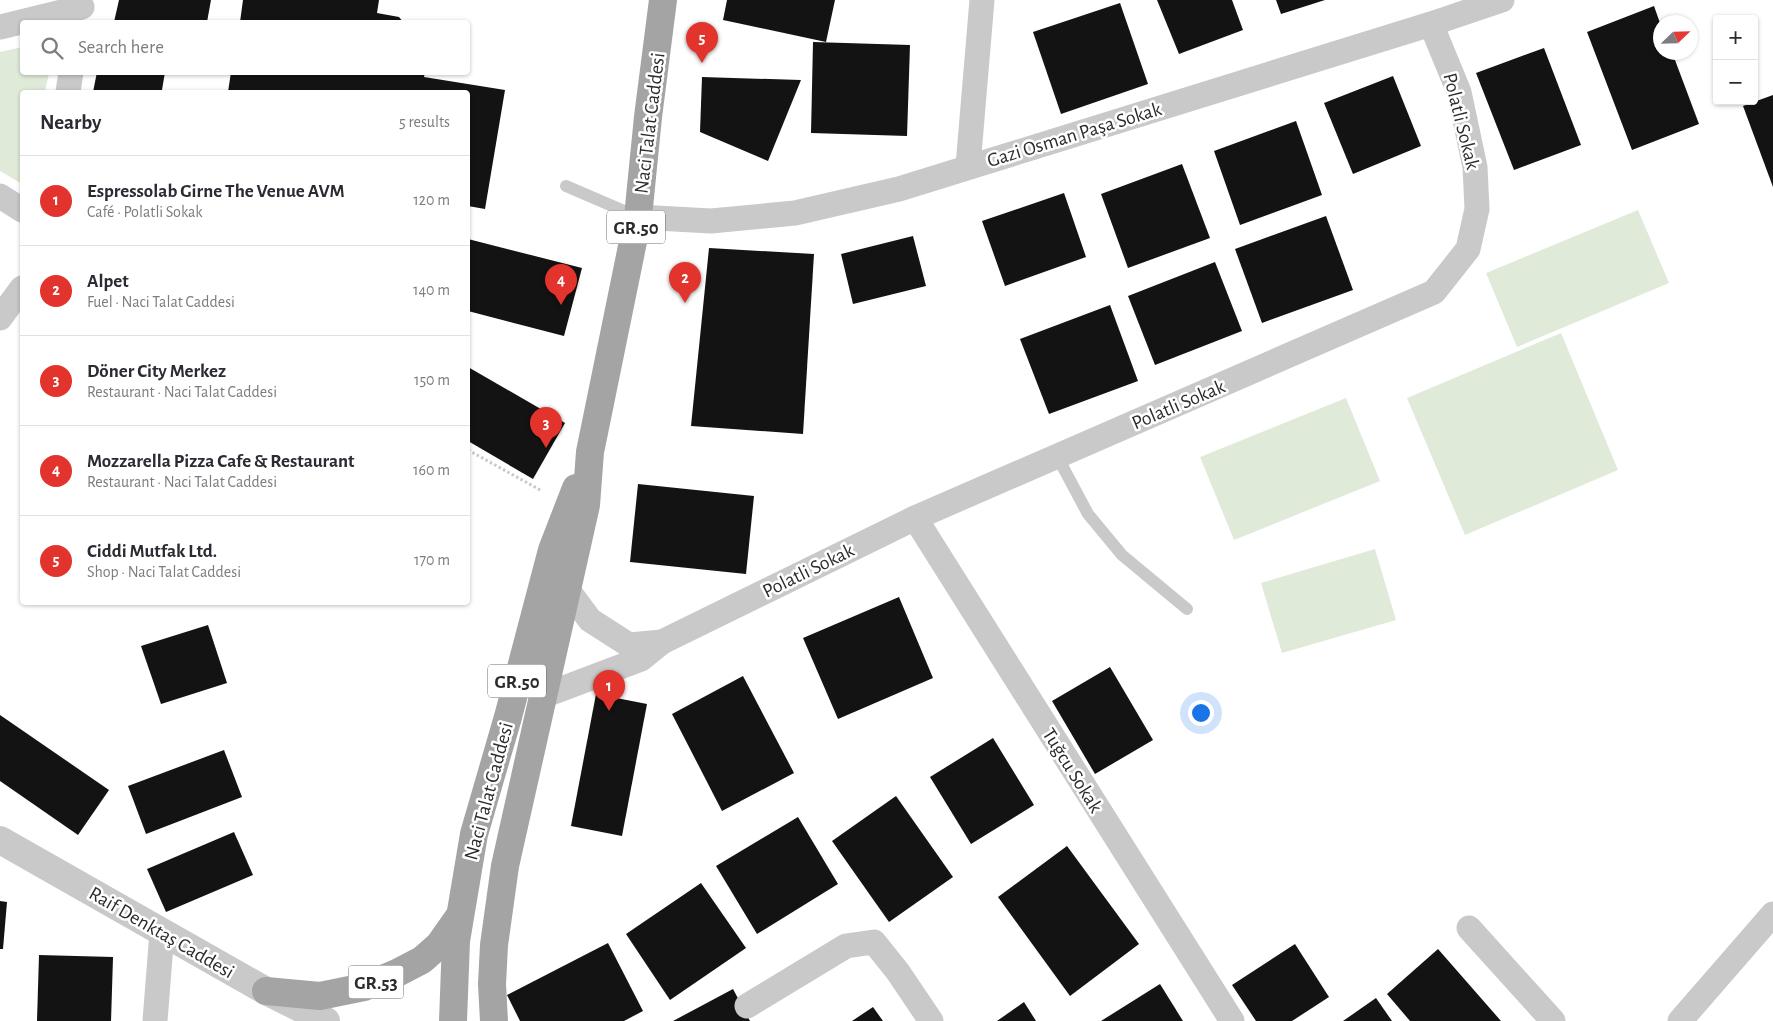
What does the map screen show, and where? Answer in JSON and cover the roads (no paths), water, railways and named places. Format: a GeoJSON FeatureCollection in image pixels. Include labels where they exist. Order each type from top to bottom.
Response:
{"type":"FeatureCollection","features":[{"type":"Feature","properties":{"kind":"main road","name":"Naci Talat Caddesi"},"geometry":{"type":"LineString","coordinates":[[494,1021],[492,984],[494,946],[505,866],[586,505],[590,452],[638,217],[648,117],[664,0]]}},
{"type":"Feature","properties":{"kind":"main road","name":"Naci Talat Caddesi"},"geometry":{"type":"LineString","coordinates":[[453,1021],[456,941],[474,834],[508,717],[552,550],[590,452]]}},
{"type":"Feature","properties":{"kind":"main road","name":"GR.53"},"geometry":{"type":"LineString","coordinates":[[266,992],[320,996],[364,987],[397,974],[422,960],[439,945],[460,914]]}},
{"type":"Feature","properties":{"kind":"street"},"geometry":{"type":"LineString","coordinates":[[968,166],[982,0]]}},
{"type":"Feature","properties":{"kind":"street","name":"Gazi Osman Paşa Sokak"},"geometry":{"type":"LineString","coordinates":[[638,217],[711,221],[794,213],[899,188],[1431,24],[1502,0]]}},
{"type":"Feature","properties":{"kind":"street"},"geometry":{"type":"LineString","coordinates":[[36,20],[81,10]]}},
{"type":"Feature","properties":{"kind":"street"},"geometry":{"type":"LineString","coordinates":[[0,28],[20,24]]}},
{"type":"Feature","properties":{"kind":"street","name":"Polatli Sokak"},"geometry":{"type":"LineString","coordinates":[[543,696],[641,659],[662,642],[915,518],[1434,292],[1468,249],[1477,209],[1476,166],[1459,92],[1431,24]]}},
{"type":"Feature","properties":{"kind":"street"},"geometry":{"type":"LineString","coordinates":[[68,90],[71,75]]}},
{"type":"Feature","properties":{"kind":"street"},"geometry":{"type":"LineString","coordinates":[[0,196],[20,209]]}},
{"type":"Feature","properties":{"kind":"street"},"geometry":{"type":"LineString","coordinates":[[0,318],[20,291]]}},
{"type":"Feature","properties":{"kind":"street","name":"Tuğcu Sokak"},"geometry":{"type":"LineString","coordinates":[[915,518],[1232,1021]]}},
{"type":"Feature","properties":{"kind":"street","name":"Polatli Sokak"},"geometry":{"type":"LineString","coordinates":[[567,590],[590,620],[629,645],[662,642]]}},
{"type":"Feature","properties":{"kind":"street","name":"Raif Denktaş Caddesi"},"geometry":{"type":"LineString","coordinates":[[0,840],[266,992],[326,1021]]}},
{"type":"Feature","properties":{"kind":"street"},"geometry":{"type":"LineString","coordinates":[[1680,1021],[1773,914]]}},
{"type":"Feature","properties":{"kind":"street"},"geometry":{"type":"LineString","coordinates":[[1469,928],[1553,1021]]}},
{"type":"Feature","properties":{"kind":"street"},"geometry":{"type":"LineString","coordinates":[[155,1021],[162,932]]}},
{"type":"Feature","properties":{"kind":"street"},"geometry":{"type":"LineString","coordinates":[[747,1006],[846,946],[874,942],[898,972],[931,1021]]}},
{"type":"Feature","properties":{"kind":"lane"},"geometry":{"type":"LineString","coordinates":[[566,186],[638,217]]}},
{"type":"Feature","properties":{"kind":"lane"},"geometry":{"type":"LineString","coordinates":[[1057,456],[1088,514],[1122,555],[1187,609]]}},
{"type":"Feature","properties":{"kind":"place","name":"Ciddi Mutfak Ltd."},"geometry":{"type":"Point","coordinates":[702,63]}},
{"type":"Feature","properties":{"kind":"place","name":"Alpet"},"geometry":{"type":"Point","coordinates":[685,303]}},
{"type":"Feature","properties":{"kind":"place","name":"Mozzarella Pizza Cafe & Restaurant"},"geometry":{"type":"Point","coordinates":[561,305]}},
{"type":"Feature","properties":{"kind":"place","name":"Döner City Merkez"},"geometry":{"type":"Point","coordinates":[546,448]}},
{"type":"Feature","properties":{"kind":"place","name":"Espressolab Girne The Venue AVM"},"geometry":{"type":"Point","coordinates":[609,711]}}]}
